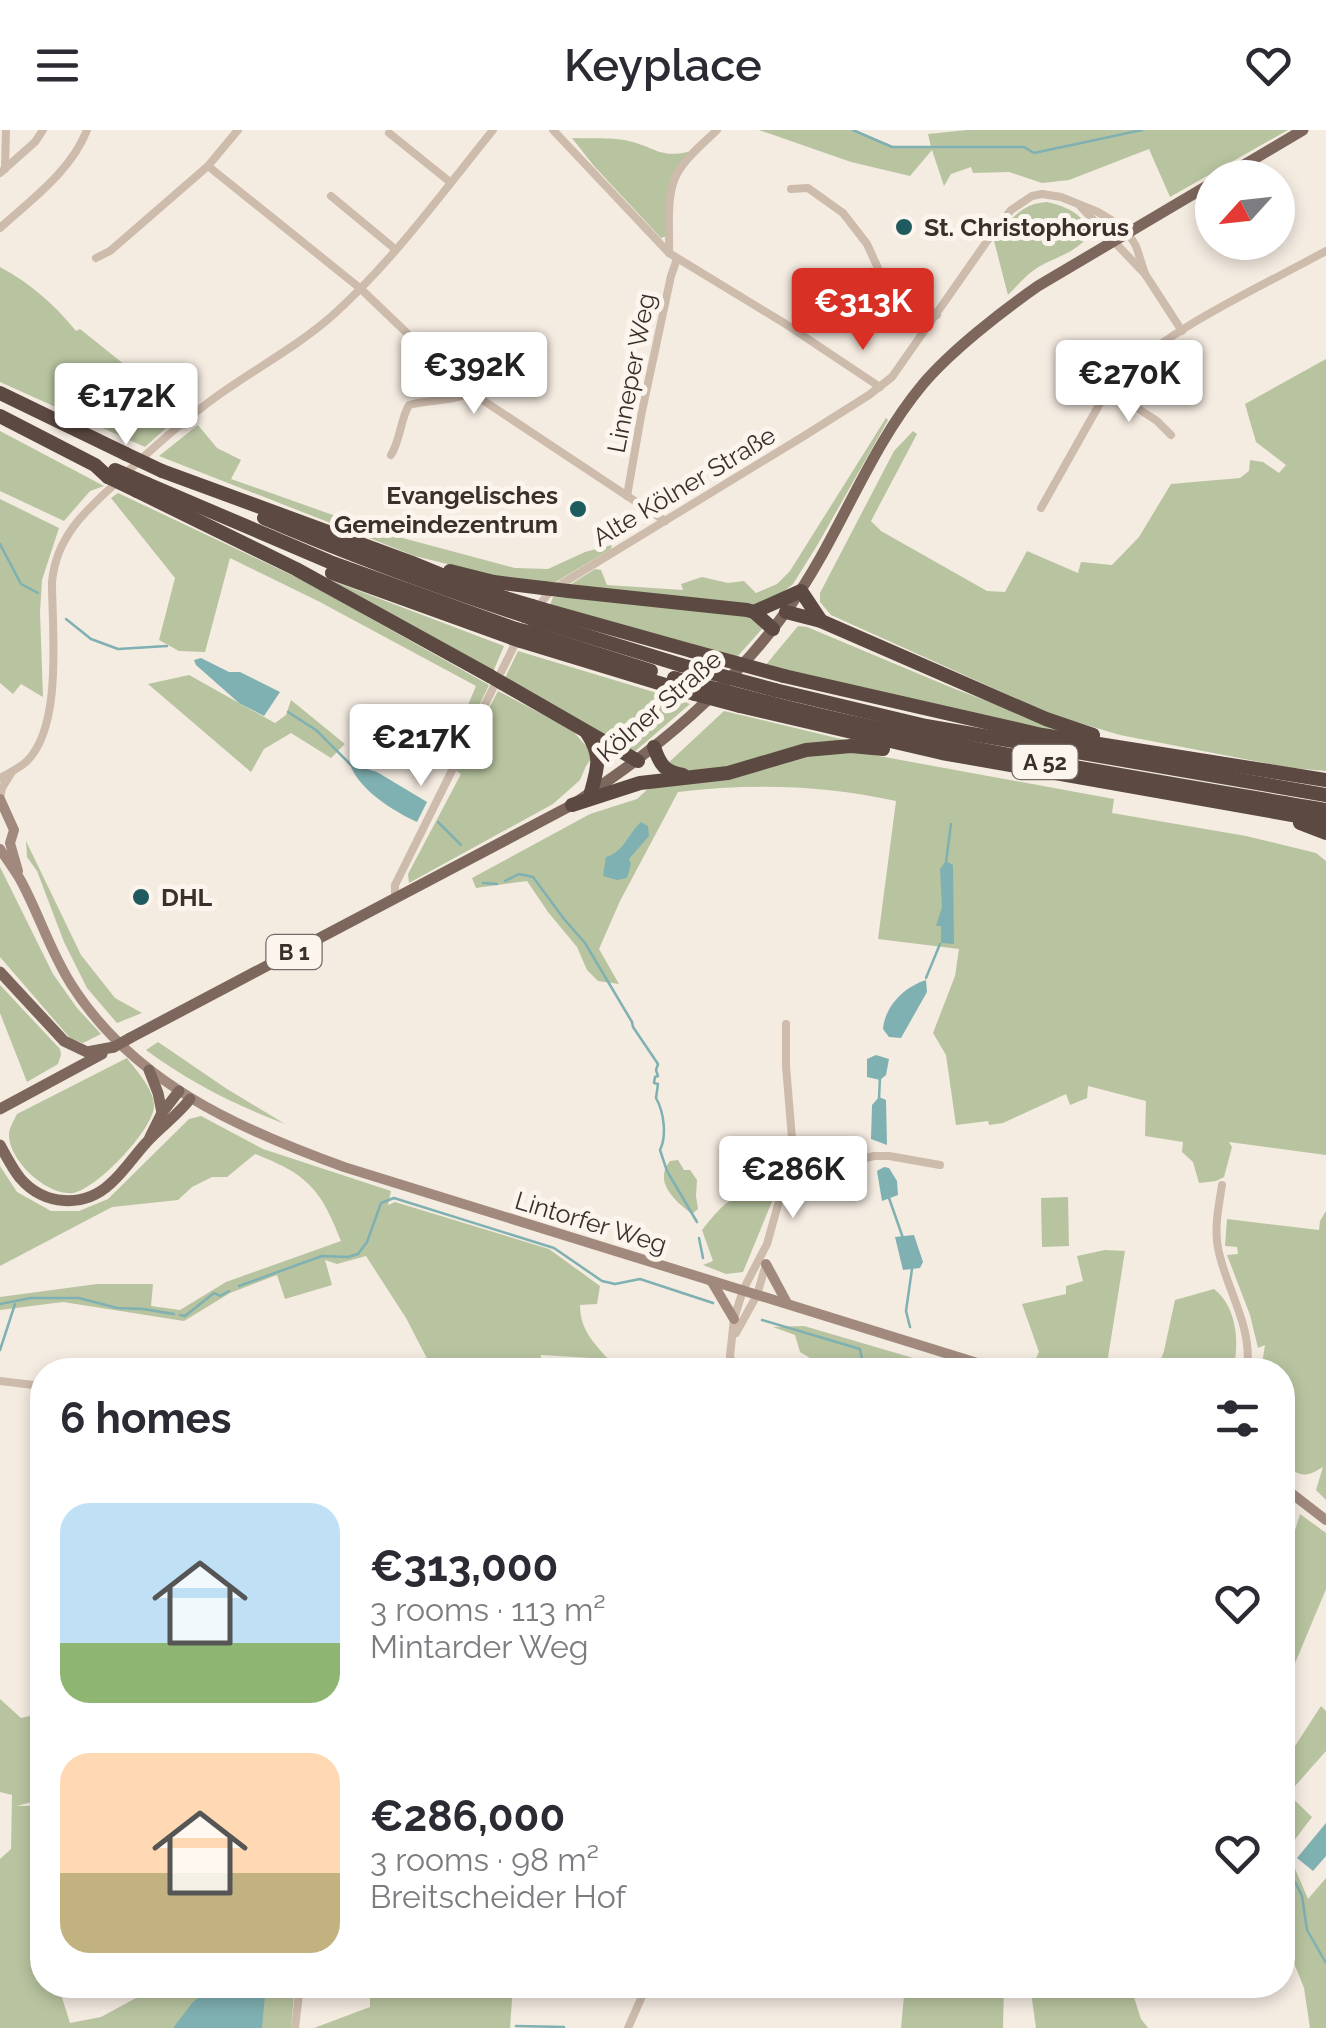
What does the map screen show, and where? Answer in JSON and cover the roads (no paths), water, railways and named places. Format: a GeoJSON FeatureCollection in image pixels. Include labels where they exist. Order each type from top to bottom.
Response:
{"type":"FeatureCollection","features":[{"type":"Feature","properties":{"kind":"highway","name":"A 52"},"geometry":{"type":"LineString","coordinates":[[0,393],[334,548],[526,624]]}},
{"type":"Feature","properties":{"kind":"highway","name":"A 52"},"geometry":{"type":"LineString","coordinates":[[0,416],[142,488],[330,562],[678,671],[771,696],[926,726],[1197,773],[1326,785]]}},
{"type":"Feature","properties":{"kind":"highway"},"geometry":{"type":"LineString","coordinates":[[162,470],[410,562],[476,590],[526,624],[695,694],[942,754],[1326,820]]}},
{"type":"Feature","properties":{"kind":"highway"},"geometry":{"type":"LineString","coordinates":[[142,488],[360,602],[638,761]]}},
{"type":"Feature","properties":{"kind":"highway"},"geometry":{"type":"LineString","coordinates":[[187,514],[377,590],[526,624],[692,652],[1042,735],[1326,785]]}},
{"type":"Feature","properties":{"kind":"highway"},"geometry":{"type":"LineString","coordinates":[[410,562],[494,582],[754,612],[801,590],[821,621]]}},
{"type":"Feature","properties":{"kind":"highway"},"geometry":{"type":"LineString","coordinates":[[754,612],[773,629]]}},
{"type":"Feature","properties":{"kind":"highway"},"geometry":{"type":"LineString","coordinates":[[786,612],[821,621],[1046,719],[1127,747]]}},
{"type":"Feature","properties":{"kind":"highway","name":"A 52"},"geometry":{"type":"LineString","coordinates":[[771,696],[840,721],[981,750],[1326,810]]}},
{"type":"Feature","properties":{"kind":"highway"},"geometry":{"type":"LineString","coordinates":[[587,732],[598,756],[591,792]]}},
{"type":"Feature","properties":{"kind":"highway"},"geometry":{"type":"LineString","coordinates":[[654,748],[664,769],[696,776]]}},
{"type":"Feature","properties":{"kind":"highway"},"geometry":{"type":"LineString","coordinates":[[572,805],[640,783],[739,770],[794,753],[828,748],[942,754]]}},
{"type":"Feature","properties":{"kind":"highway"},"geometry":{"type":"LineString","coordinates":[[1277,812],[1326,833]]}},
{"type":"Feature","properties":{"kind":"main road"},"geometry":{"type":"LineString","coordinates":[[1252,160],[1303,130]]}},
{"type":"Feature","properties":{"kind":"main road","name":"Kölner Straße"},"geometry":{"type":"LineString","coordinates":[[0,1109],[572,805],[638,761],[725,684],[786,612],[829,544],[886,438],[924,384],[1014,302],[1195,193]]}},
{"type":"Feature","properties":{"kind":"main road"},"geometry":{"type":"LineString","coordinates":[[0,799],[14,830],[3,846]]}},
{"type":"Feature","properties":{"kind":"main road","name":"Lintorfer Weg"},"geometry":{"type":"LineString","coordinates":[[3,846],[72,985],[110,1033],[148,1070],[185,1095],[266,1138],[344,1167],[961,1358]]}},
{"type":"Feature","properties":{"kind":"main road"},"geometry":{"type":"LineString","coordinates":[[0,972],[64,1041],[87,1052],[114,1047]]}},
{"type":"Feature","properties":{"kind":"main road"},"geometry":{"type":"LineString","coordinates":[[64,1041],[67,1073]]}},
{"type":"Feature","properties":{"kind":"main road"},"geometry":{"type":"LineString","coordinates":[[148,1070],[162,1114]]}},
{"type":"Feature","properties":{"kind":"main road"},"geometry":{"type":"LineString","coordinates":[[148,1140],[162,1114],[185,1095]]}},
{"type":"Feature","properties":{"kind":"main road"},"geometry":{"type":"LineString","coordinates":[[0,1145],[30,1188],[46,1198],[78,1201],[109,1186],[148,1140],[169,1123],[185,1095]]}},
{"type":"Feature","properties":{"kind":"main road"},"geometry":{"type":"LineString","coordinates":[[766,1264],[787,1304]]}},
{"type":"Feature","properties":{"kind":"main road"},"geometry":{"type":"LineString","coordinates":[[712,1282],[734,1319]]}},
{"type":"Feature","properties":{"kind":"main road"},"geometry":{"type":"LineString","coordinates":[[1295,1496],[1326,1520]]}},
{"type":"Feature","properties":{"kind":"street"},"geometry":{"type":"LineString","coordinates":[[2,171],[6,130]]}},
{"type":"Feature","properties":{"kind":"street"},"geometry":{"type":"LineString","coordinates":[[2,171],[43,130]]}},
{"type":"Feature","properties":{"kind":"street"},"geometry":{"type":"LineString","coordinates":[[0,228],[59,174],[87,130]]}},
{"type":"Feature","properties":{"kind":"street"},"geometry":{"type":"LineString","coordinates":[[96,258],[208,166],[238,130]]}},
{"type":"Feature","properties":{"kind":"street"},"geometry":{"type":"LineString","coordinates":[[0,778],[28,761],[51,708],[54,566],[70,529],[184,421],[302,341],[361,288],[493,130]]}},
{"type":"Feature","properties":{"kind":"street"},"geometry":{"type":"LineString","coordinates":[[554,130],[673,256],[880,387]]}},
{"type":"Feature","properties":{"kind":"street","name":"Linneper Weg"},"geometry":{"type":"LineString","coordinates":[[628,496],[671,276],[674,178],[717,130]]}},
{"type":"Feature","properties":{"kind":"street"},"geometry":{"type":"LineString","coordinates":[[389,133],[450,182]]}},
{"type":"Feature","properties":{"kind":"street"},"geometry":{"type":"LineString","coordinates":[[208,166],[361,288],[470,392],[665,521]]}},
{"type":"Feature","properties":{"kind":"street"},"geometry":{"type":"LineString","coordinates":[[791,189],[808,188],[843,213],[868,244],[882,277],[937,315]]}},
{"type":"Feature","properties":{"kind":"street","name":"Alte Kölner Straße"},"geometry":{"type":"LineString","coordinates":[[395,899],[394,886],[498,675],[542,601],[563,583],[880,387],[900,368],[992,234],[1021,202],[1042,194],[1061,197],[1098,212],[1128,234]]}},
{"type":"Feature","properties":{"kind":"street"},"geometry":{"type":"LineString","coordinates":[[330,196],[394,249]]}},
{"type":"Feature","properties":{"kind":"street"},"geometry":{"type":"LineString","coordinates":[[1080,206],[1145,274],[1182,332]]}},
{"type":"Feature","properties":{"kind":"street"},"geometry":{"type":"LineString","coordinates":[[1128,234],[1145,274]]}},
{"type":"Feature","properties":{"kind":"street"},"geometry":{"type":"LineString","coordinates":[[1041,508],[1108,389],[1134,365],[1182,332],[1326,252]]}},
{"type":"Feature","properties":{"kind":"street"},"geometry":{"type":"LineString","coordinates":[[1108,389],[1172,435]]}},
{"type":"Feature","properties":{"kind":"street"},"geometry":{"type":"LineString","coordinates":[[391,455],[410,405],[460,398],[470,392]]}},
{"type":"Feature","properties":{"kind":"street"},"geometry":{"type":"LineString","coordinates":[[0,799],[12,772]]}},
{"type":"Feature","properties":{"kind":"street"},"geometry":{"type":"LineString","coordinates":[[786,1024],[795,1175]]}},
{"type":"Feature","properties":{"kind":"street"},"geometry":{"type":"LineString","coordinates":[[730,1358],[734,1319],[743,1290],[767,1244],[783,1187],[795,1175],[874,1156],[940,1165]]}},
{"type":"Feature","properties":{"kind":"street"},"geometry":{"type":"LineString","coordinates":[[1222,1185],[1218,1250],[1243,1319],[1247,1358]]}},
{"type":"Feature","properties":{"kind":"street"},"geometry":{"type":"LineString","coordinates":[[733,1338],[757,1294],[767,1244]]}},
{"type":"Feature","properties":{"kind":"street"},"geometry":{"type":"LineString","coordinates":[[0,1381],[30,1385]]}},
{"type":"Feature","properties":{"kind":"street"},"geometry":{"type":"LineString","coordinates":[[295,2028],[298,1998]]}},
{"type":"Feature","properties":{"kind":"street"},"geometry":{"type":"LineString","coordinates":[[628,2028],[641,1998]]}},
{"type":"Feature","properties":{"kind":"water"},"geometry":{"type":"Polygon","coordinates":[[[201,658],[280,692],[264,716],[239,703],[196,665],[194,660],[201,658]]]}},
{"type":"Feature","properties":{"kind":"water"},"geometry":{"type":"Polygon","coordinates":[[[350,764],[377,772],[427,802],[417,822],[368,790],[350,764]]]}},
{"type":"Feature","properties":{"kind":"water"},"geometry":{"type":"Polygon","coordinates":[[[641,822],[648,826],[649,836],[629,859],[627,878],[603,876],[606,857],[622,847],[641,822]]]}},
{"type":"Feature","properties":{"kind":"water"},"geometry":{"type":"Polygon","coordinates":[[[946,861],[953,865],[954,944],[941,943],[941,926],[936,926],[942,907],[940,869],[946,861]]]}},
{"type":"Feature","properties":{"kind":"water"},"geometry":{"type":"Polygon","coordinates":[[[926,980],[927,992],[901,1038],[889,1037],[883,1029],[892,1005],[903,993],[926,980]]]}},
{"type":"Feature","properties":{"kind":"water"},"geometry":{"type":"Polygon","coordinates":[[[876,1055],[889,1059],[886,1075],[880,1080],[867,1077],[867,1059],[876,1055]]]}},
{"type":"Feature","properties":{"kind":"water"},"geometry":{"type":"Polygon","coordinates":[[[879,1097],[886,1100],[887,1145],[871,1139],[872,1105],[879,1097]]]}},
{"type":"Feature","properties":{"kind":"water"},"geometry":{"type":"Polygon","coordinates":[[[884,1167],[897,1181],[898,1195],[882,1201],[877,1171],[884,1167]]]}},
{"type":"Feature","properties":{"kind":"water"},"geometry":{"type":"Polygon","coordinates":[[[914,1235],[923,1262],[920,1268],[903,1270],[895,1237],[914,1235]]]}},
{"type":"Feature","properties":{"kind":"water"},"geometry":{"type":"Polygon","coordinates":[[[1326,1823],[1326,1856],[1313,1871],[1297,1858],[1326,1823]]]}},
{"type":"Feature","properties":{"kind":"water"},"geometry":{"type":"Polygon","coordinates":[[[198,1998],[265,1998],[262,2028],[173,2028],[198,1998]]]}},
{"type":"Feature","properties":{"kind":"waterway"},"geometry":{"type":"LineString","coordinates":[[853,130],[892,147],[1024,147],[1034,153],[1142,130]]}},
{"type":"Feature","properties":{"kind":"waterway"},"geometry":{"type":"LineString","coordinates":[[0,544],[21,584],[38,593]]}},
{"type":"Feature","properties":{"kind":"waterway"},"geometry":{"type":"LineString","coordinates":[[66,619],[91,639],[118,649],[167,646]]}},
{"type":"Feature","properties":{"kind":"waterway"},"geometry":{"type":"LineString","coordinates":[[288,712],[316,730],[351,765]]}},
{"type":"Feature","properties":{"kind":"waterway"},"geometry":{"type":"LineString","coordinates":[[438,822],[461,845]]}},
{"type":"Feature","properties":{"kind":"waterway"},"geometry":{"type":"LineString","coordinates":[[946,862],[951,824]]}},
{"type":"Feature","properties":{"kind":"waterway"},"geometry":{"type":"LineString","coordinates":[[505,881],[519,874],[533,877],[585,943],[658,1064],[654,1083],[658,1084],[656,1098],[664,1124],[660,1150],[667,1171],[697,1222]]}},
{"type":"Feature","properties":{"kind":"waterway"},"geometry":{"type":"LineString","coordinates":[[483,883],[497,884]]}},
{"type":"Feature","properties":{"kind":"waterway"},"geometry":{"type":"LineString","coordinates":[[926,978],[940,944]]}},
{"type":"Feature","properties":{"kind":"waterway"},"geometry":{"type":"LineString","coordinates":[[879,1099],[880,1077]]}},
{"type":"Feature","properties":{"kind":"waterway"},"geometry":{"type":"LineString","coordinates":[[239,1286],[322,1256],[358,1254],[367,1242],[381,1203],[394,1198],[554,1248],[602,1281],[615,1284],[640,1279],[713,1303]]}},
{"type":"Feature","properties":{"kind":"waterway"},"geometry":{"type":"LineString","coordinates":[[889,1198],[903,1238]]}},
{"type":"Feature","properties":{"kind":"waterway"},"geometry":{"type":"LineString","coordinates":[[699,1238],[703,1258]]}},
{"type":"Feature","properties":{"kind":"waterway"},"geometry":{"type":"LineString","coordinates":[[910,1327],[906,1311],[912,1269]]}},
{"type":"Feature","properties":{"kind":"waterway"},"geometry":{"type":"LineString","coordinates":[[180,1315],[185,1316],[214,1293],[220,1296],[229,1291]]}},
{"type":"Feature","properties":{"kind":"waterway"},"geometry":{"type":"LineString","coordinates":[[0,1304],[31,1298],[79,1298],[117,1308],[174,1314]]}},
{"type":"Feature","properties":{"kind":"waterway"},"geometry":{"type":"LineString","coordinates":[[0,1350],[15,1304]]}},
{"type":"Feature","properties":{"kind":"waterway"},"geometry":{"type":"LineString","coordinates":[[762,1320],[860,1349],[862,1358]]}},
{"type":"Feature","properties":{"kind":"waterway"},"geometry":{"type":"LineString","coordinates":[[1295,1882],[1302,1896],[1307,1930],[1326,1963]]}},
{"type":"Feature","properties":{"kind":"waterway"},"geometry":{"type":"LineString","coordinates":[[516,2026],[564,2027]]}},
{"type":"Feature","properties":{"kind":"place","name":"St. Christophorus"},"geometry":{"type":"Point","coordinates":[904,227]}},
{"type":"Feature","properties":{"kind":"place","name":"Evangelisches Gemeindezentrum"},"geometry":{"type":"Point","coordinates":[578,509]}},
{"type":"Feature","properties":{"kind":"place","name":"DHL"},"geometry":{"type":"Point","coordinates":[141,897]}}]}
